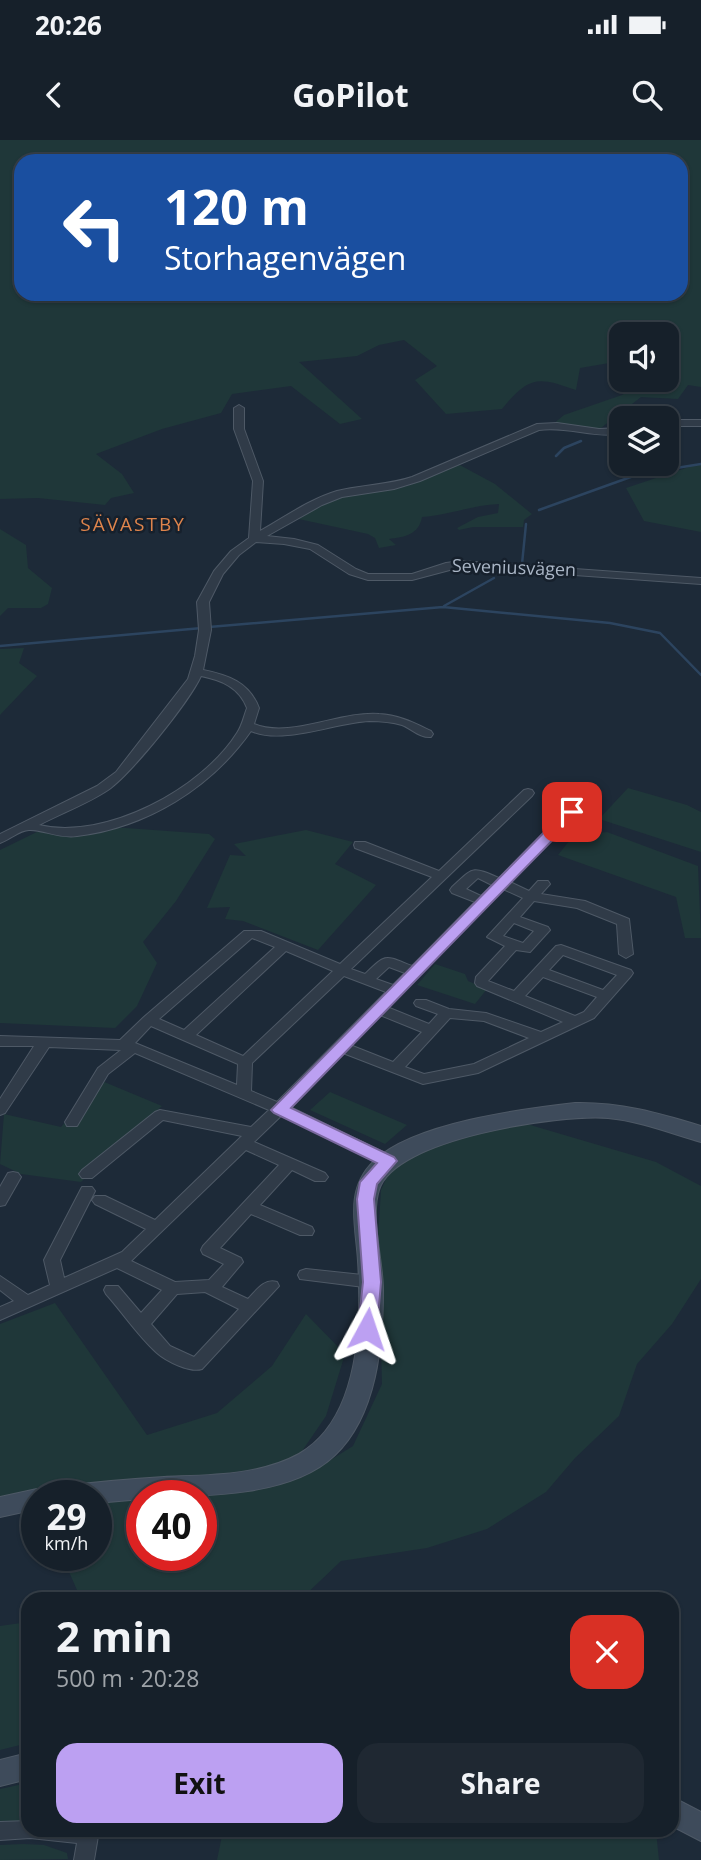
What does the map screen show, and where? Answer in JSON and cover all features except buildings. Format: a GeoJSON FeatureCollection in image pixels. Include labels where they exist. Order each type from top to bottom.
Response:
{"type":"FeatureCollection","features":[{"type":"Feature","properties":{"kind":"street"},"geometry":{"type":"LineString","coordinates":[[239,408],[239,429],[258,481],[254,539]]}},
{"type":"Feature","properties":{"kind":"street"},"geometry":{"type":"LineString","coordinates":[[679,422],[701,422]]}},
{"type":"Feature","properties":{"kind":"street"},"geometry":{"type":"LineString","coordinates":[[0,839],[102,789],[120,775],[186,692],[197,672],[204,626],[203,603],[218,573],[235,553],[254,539],[318,503],[340,494],[394,486],[416,479],[537,428],[559,428],[588,433],[609,432]]}},
{"type":"Feature","properties":{"kind":"street","name":"Seveniusvägen"},"geometry":{"type":"LineString","coordinates":[[254,539],[277,539],[305,545],[330,555],[342,568],[365,576],[386,578],[424,575],[445,565],[462,564],[555,568],[701,581]]}},
{"type":"Feature","properties":{"kind":"street"},"geometry":{"type":"LineString","coordinates":[[26,825],[49,831],[74,833],[102,828],[193,787],[214,771],[249,726],[253,708],[243,691],[225,677],[197,672]]}},
{"type":"Feature","properties":{"kind":"street"},"geometry":{"type":"LineString","coordinates":[[249,726],[253,730],[268,732],[292,731],[341,718],[369,715],[413,723],[427,734]]}},
{"type":"Feature","properties":{"kind":"street"},"geometry":{"type":"LineString","coordinates":[[244,1095],[245,1062],[528,793]]}},
{"type":"Feature","properties":{"kind":"street"},"geometry":{"type":"LineString","coordinates":[[0,1314],[128,1256],[279,1110],[589,794]]}},
{"type":"Feature","properties":{"kind":"street"},"geometry":{"type":"LineString","coordinates":[[360,845],[485,902]]}},
{"type":"Feature","properties":{"kind":"street"},"geometry":{"type":"LineString","coordinates":[[453,865],[533,897],[580,904],[624,922],[626,954]]}},
{"type":"Feature","properties":{"kind":"street"},"geometry":{"type":"LineString","coordinates":[[459,891],[457,890],[476,873]]}},
{"type":"Feature","properties":{"kind":"street"},"geometry":{"type":"LineString","coordinates":[[543,884],[494,937],[551,959]]}},
{"type":"Feature","properties":{"kind":"street"},"geometry":{"type":"LineString","coordinates":[[512,918],[543,930],[481,980],[485,987],[577,1021]]}},
{"type":"Feature","properties":{"kind":"street"},"geometry":{"type":"LineString","coordinates":[[72,1122],[103,1071],[129,1046],[149,1020],[242,937],[256,934],[396,991]]}},
{"type":"Feature","properties":{"kind":"street"},"geometry":{"type":"LineString","coordinates":[[186,1036],[285,945]]}},
{"type":"Feature","properties":{"kind":"street"},"geometry":{"type":"LineString","coordinates":[[341,1047],[424,1079],[478,1068],[589,1015],[626,973],[561,948],[515,998]]}},
{"type":"Feature","properties":{"kind":"street"},"geometry":{"type":"LineString","coordinates":[[367,980],[387,961],[416,972]]}},
{"type":"Feature","properties":{"kind":"street"},"geometry":{"type":"LineString","coordinates":[[540,971],[606,996]]}},
{"type":"Feature","properties":{"kind":"street"},"geometry":{"type":"LineString","coordinates":[[421,1003],[447,1013],[485,1017],[542,1038]]}},
{"type":"Feature","properties":{"kind":"street"},"geometry":{"type":"LineString","coordinates":[[379,1009],[431,1030]]}},
{"type":"Feature","properties":{"kind":"street"},"geometry":{"type":"LineString","coordinates":[[396,1069],[447,1013]]}},
{"type":"Feature","properties":{"kind":"street"},"geometry":{"type":"LineString","coordinates":[[149,1020],[245,1062]]}},
{"type":"Feature","properties":{"kind":"street"},"geometry":{"type":"LineString","coordinates":[[0,1041],[129,1046],[279,1110],[388,1161]]}},
{"type":"Feature","properties":{"kind":"street"},"geometry":{"type":"LineString","coordinates":[[0,1111],[45,1041]]}},
{"type":"Feature","properties":{"kind":"street"},"geometry":{"type":"LineString","coordinates":[[112,1492],[218,1484],[262,1477],[304,1463],[325,1448],[343,1427],[356,1401],[363,1375],[372,1282],[365,1199],[369,1182],[388,1161],[450,1133],[557,1112],[599,1110],[635,1115],[701,1134]]}},
{"type":"Feature","properties":{"kind":"street"},"geometry":{"type":"LineString","coordinates":[[87,1174],[160,1115],[249,1138],[290,1163],[320,1177]]}},
{"type":"Feature","properties":{"kind":"street"},"geometry":{"type":"LineString","coordinates":[[250,1307],[211,1289],[235,1262],[209,1250],[290,1163]]}},
{"type":"Feature","properties":{"kind":"street"},"geometry":{"type":"LineString","coordinates":[[0,1201],[13,1177]]}},
{"type":"Feature","properties":{"kind":"street"},"geometry":{"type":"LineString","coordinates":[[59,1287],[52,1260],[94,1195],[157,1228]]}},
{"type":"Feature","properties":{"kind":"street"},"geometry":{"type":"LineString","coordinates":[[249,1207],[306,1231]]}},
{"type":"Feature","properties":{"kind":"street"},"geometry":{"type":"LineString","coordinates":[[117,1261],[173,1287],[214,1286]]}},
{"type":"Feature","properties":{"kind":"street"},"geometry":{"type":"LineString","coordinates":[[306,1275],[372,1282]]}},
{"type":"Feature","properties":{"kind":"street"},"geometry":{"type":"LineString","coordinates":[[0,1282],[27,1302]]}},
{"type":"Feature","properties":{"kind":"street"},"geometry":{"type":"LineString","coordinates":[[112,1290],[164,1350],[196,1366],[271,1286]]}},
{"type":"Feature","properties":{"kind":"street"},"geometry":{"type":"LineString","coordinates":[[142,1322],[173,1287]]}},
{"type":"Feature","properties":{"kind":"street"},"geometry":{"type":"LineString","coordinates":[[0,1507],[21,1503]]}},
{"type":"Feature","properties":{"kind":"street"},"geometry":{"type":"LineString","coordinates":[[0,1773],[21,1768]]}},
{"type":"Feature","properties":{"kind":"street"},"geometry":{"type":"LineString","coordinates":[[679,1814],[701,1828]]}},
{"type":"Feature","properties":{"kind":"street"},"geometry":{"type":"LineString","coordinates":[[0,1831],[21,1830]]}},
{"type":"Feature","properties":{"kind":"street"},"geometry":{"type":"LineString","coordinates":[[84,1860],[88,1837]]}},
{"type":"Feature","properties":{"kind":"green space"},"geometry":{"type":"Polygon","coordinates":[[[0,140],[701,140],[701,387],[688,385],[678,399],[641,397],[629,406],[609,406],[609,422],[597,431],[552,425],[564,415],[627,392],[679,392],[679,322],[609,322],[609,363],[580,368],[576,390],[552,382],[534,382],[519,390],[502,409],[446,414],[415,380],[437,366],[404,340],[379,345],[357,356],[299,362],[362,419],[340,424],[291,386],[232,394],[221,413],[162,429],[96,454],[122,474],[134,493],[111,498],[105,505],[38,498],[0,499],[0,140]]]}},
{"type":"Feature","properties":{"kind":"green space"},"geometry":{"type":"Polygon","coordinates":[[[456,463],[495,484],[532,514],[524,520],[523,527],[457,528],[478,517],[498,513],[499,504],[489,505],[422,517],[414,531],[389,539],[396,545],[379,548],[375,538],[368,534],[294,518],[331,499],[358,492],[407,486],[456,463]]]}},
{"type":"Feature","properties":{"kind":"green space"},"geometry":{"type":"Polygon","coordinates":[[[701,463],[701,532],[644,521],[626,488],[662,476],[679,476],[679,470],[701,463]]]}},
{"type":"Feature","properties":{"kind":"green space"},"geometry":{"type":"Polygon","coordinates":[[[0,529],[26,545],[28,568],[52,588],[48,604],[41,608],[8,608],[0,616],[0,529]]]}},
{"type":"Feature","properties":{"kind":"green space"},"geometry":{"type":"Polygon","coordinates":[[[24,648],[19,663],[37,676],[0,715],[0,649],[24,648]]]}},
{"type":"Feature","properties":{"kind":"green space"},"geometry":{"type":"Polygon","coordinates":[[[628,788],[687,805],[701,812],[701,852],[599,819],[628,788]]]}},
{"type":"Feature","properties":{"kind":"green space"},"geometry":{"type":"Polygon","coordinates":[[[112,827],[209,834],[215,839],[176,901],[143,942],[157,963],[137,1006],[115,1028],[0,1023],[0,850],[43,829],[112,827]]]}},
{"type":"Feature","properties":{"kind":"green space"},"geometry":{"type":"Polygon","coordinates":[[[306,830],[353,842],[335,864],[376,885],[318,950],[243,921],[225,919],[230,907],[207,908],[230,855],[246,856],[234,844],[306,830]]]}},
{"type":"Feature","properties":{"kind":"green space"},"geometry":{"type":"Polygon","coordinates":[[[607,832],[698,866],[701,938],[685,938],[676,897],[558,855],[573,836],[607,832]]]}},
{"type":"Feature","properties":{"kind":"green space"},"geometry":{"type":"Polygon","coordinates":[[[435,964],[465,974],[468,981],[487,989],[475,1004],[417,985],[435,964]]]}},
{"type":"Feature","properties":{"kind":"green space"},"geometry":{"type":"Polygon","coordinates":[[[102,1081],[162,1106],[81,1182],[21,1174],[0,1164],[4,1114],[61,1127],[102,1081]]]}},
{"type":"Feature","properties":{"kind":"green space"},"geometry":{"type":"Polygon","coordinates":[[[330,1092],[407,1125],[385,1144],[310,1110],[330,1092]]]}},
{"type":"Feature","properties":{"kind":"green space"},"geometry":{"type":"Polygon","coordinates":[[[520,1122],[656,1162],[701,1186],[701,1279],[672,1324],[637,1364],[619,1416],[575,1458],[546,1492],[487,1529],[427,1548],[341,1561],[308,1592],[78,1592],[69,1571],[112,1571],[112,1501],[126,1500],[126,1571],[217,1571],[217,1490],[308,1474],[353,1446],[382,1384],[378,1238],[381,1190],[396,1158],[520,1122]]]}},
{"type":"Feature","properties":{"kind":"green space"},"geometry":{"type":"Polygon","coordinates":[[[55,1303],[147,1435],[217,1413],[272,1366],[306,1314],[345,1354],[326,1416],[298,1457],[263,1468],[184,1480],[126,1480],[126,1487],[112,1487],[112,1480],[21,1480],[21,1494],[0,1501],[0,1324],[55,1303]]]}},
{"type":"Feature","properties":{"kind":"green space"},"geometry":{"type":"Polygon","coordinates":[[[21,1623],[21,1745],[0,1750],[0,1626],[21,1623]]]}},
{"type":"Feature","properties":{"kind":"green space"},"geometry":{"type":"Polygon","coordinates":[[[21,1784],[21,1825],[0,1824],[0,1789],[21,1784]]]}},
{"type":"Feature","properties":{"kind":"green space"},"geometry":{"type":"Polygon","coordinates":[[[222,1837],[657,1837],[659,1860],[217,1860],[222,1837]]]}},
{"type":"Feature","properties":{"kind":"green space"},"geometry":{"type":"Polygon","coordinates":[[[0,1845],[44,1845],[67,1853],[68,1859],[0,1860],[0,1845]]]}},
{"type":"Feature","properties":{"kind":"waterway"},"geometry":{"type":"LineString","coordinates":[[556,456],[564,448],[581,441]]}},
{"type":"Feature","properties":{"kind":"waterway"},"geometry":{"type":"LineString","coordinates":[[539,510],[639,474],[701,464]]}},
{"type":"Feature","properties":{"kind":"waterway"},"geometry":{"type":"LineString","coordinates":[[522,564],[526,524]]}},
{"type":"Feature","properties":{"kind":"waterway"},"geometry":{"type":"LineString","coordinates":[[504,574],[513,569]]}},
{"type":"Feature","properties":{"kind":"waterway"},"geometry":{"type":"LineString","coordinates":[[444,606],[494,578]]}},
{"type":"Feature","properties":{"kind":"waterway"},"geometry":{"type":"LineString","coordinates":[[209,627],[443,607],[610,623],[660,633],[701,675]]}},
{"type":"Feature","properties":{"kind":"waterway"},"geometry":{"type":"LineString","coordinates":[[0,646],[202,628]]}},
{"type":"Feature","properties":{"kind":"district","name":"SÄVASTBY"},"geometry":{"type":"Point","coordinates":[133,524]}},
{"type":"Feature","properties":{"kind":"route"},"geometry":{"type":"LineString","coordinates":[[367,1329],[372,1282],[365,1199],[369,1182],[388,1161],[279,1110],[572,812]]}}]}
